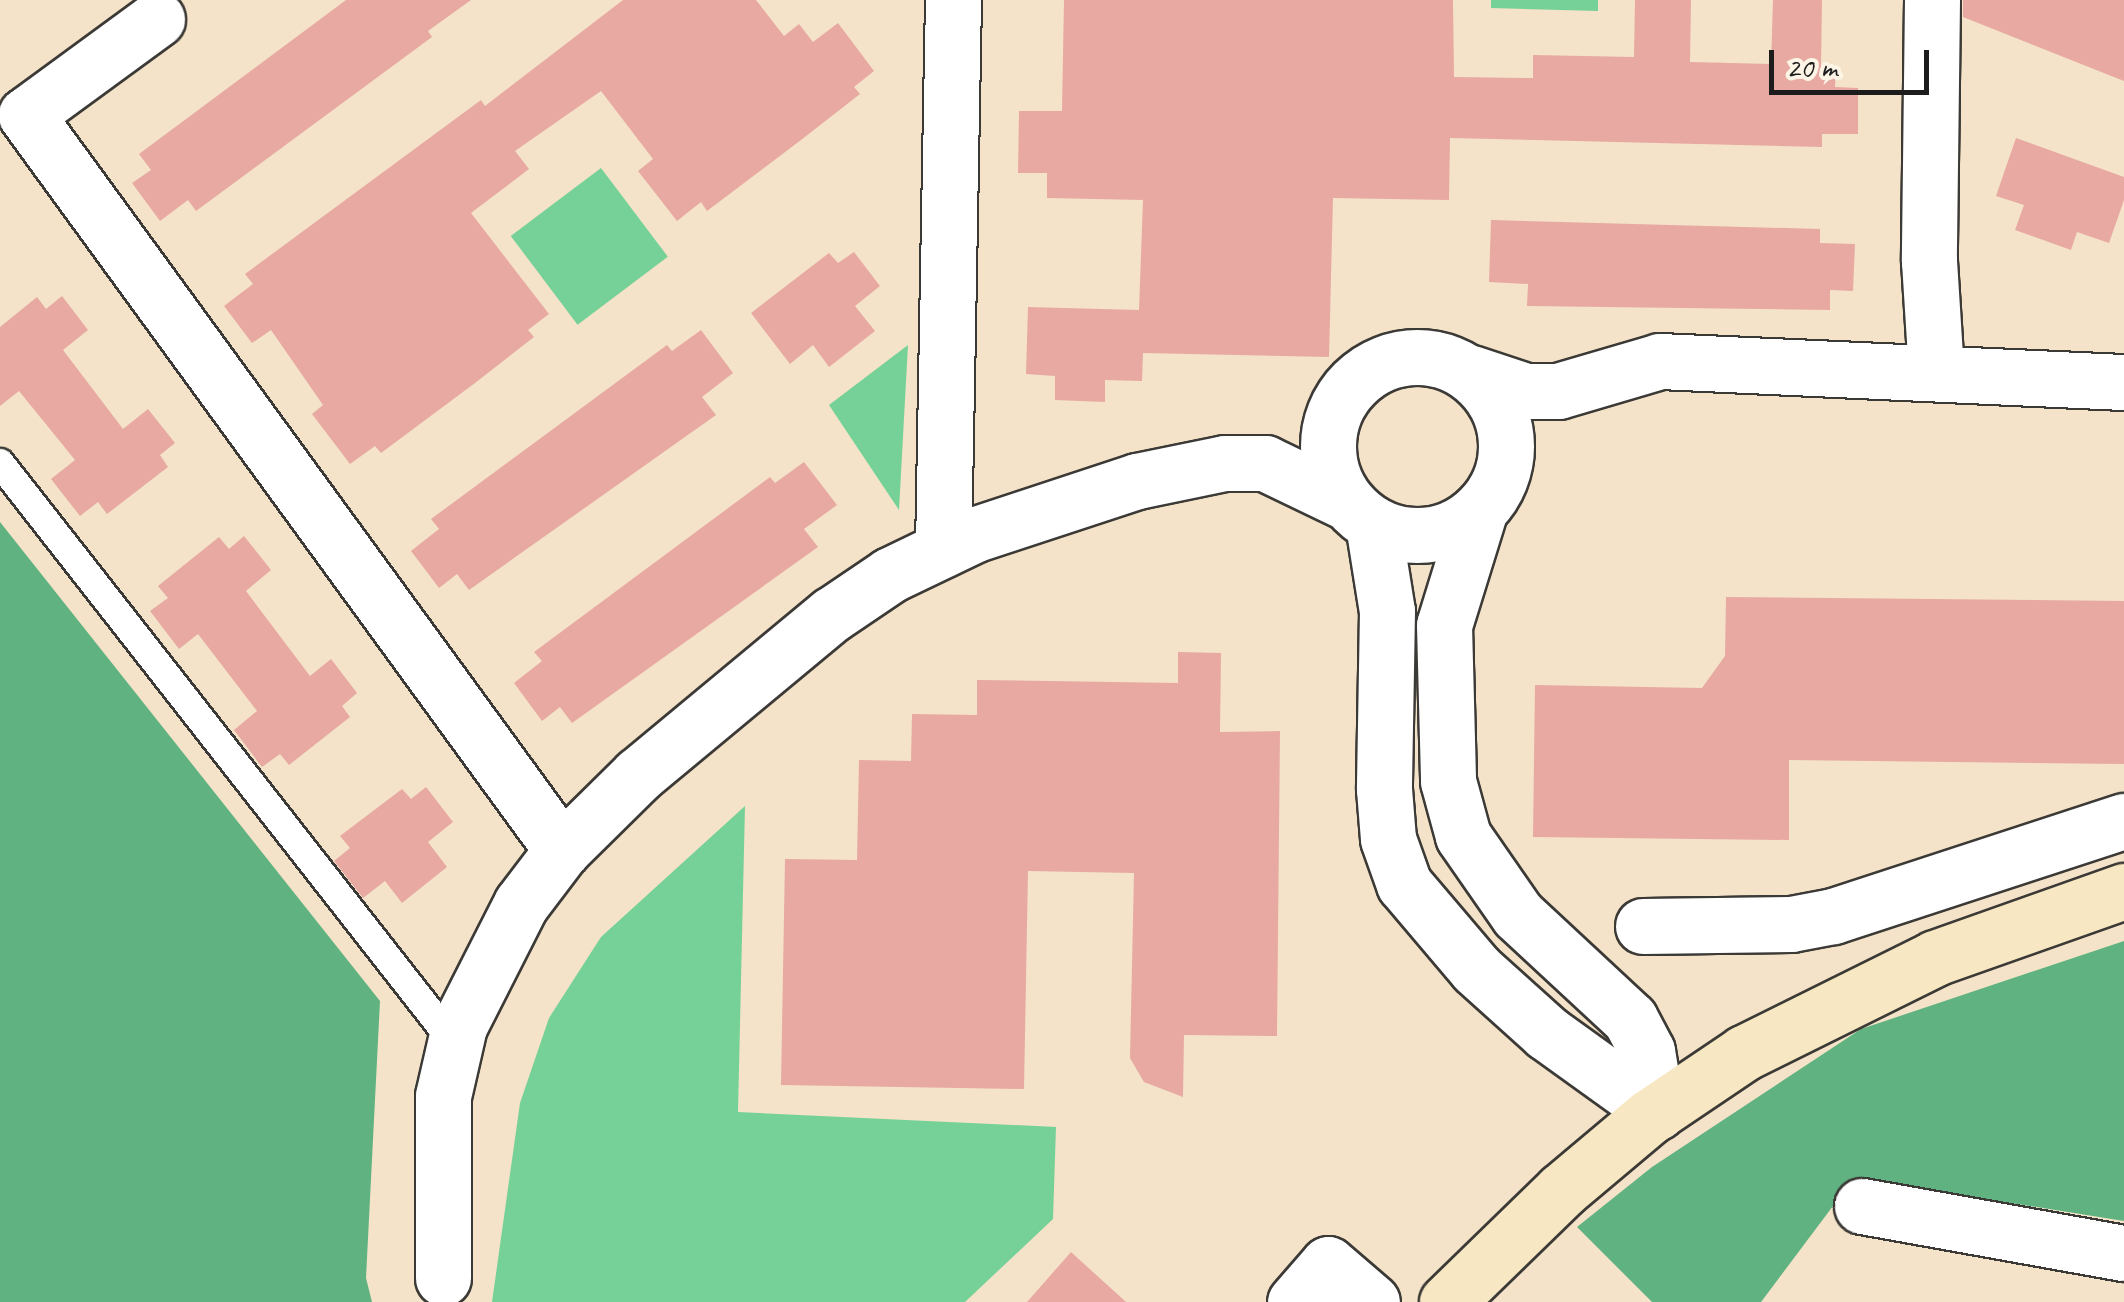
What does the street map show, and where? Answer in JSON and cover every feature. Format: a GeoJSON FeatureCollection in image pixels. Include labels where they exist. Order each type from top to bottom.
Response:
{"type":"FeatureCollection","features":[{"type":"Feature","properties":{"kind":"street"},"geometry":{"type":"LineString","coordinates":[[944,549],[953,0]]}},
{"type":"Feature","properties":{"kind":"street"},"geometry":{"type":"LineString","coordinates":[[1932,0],[1928,261],[1936,372]]}},
{"type":"Feature","properties":{"kind":"street"},"geometry":{"type":"LineString","coordinates":[[157,19],[26,115],[562,850]]}},
{"type":"Feature","properties":{"kind":"street"},"geometry":{"type":"LineString","coordinates":[[1226,463],[1340,398],[1386,361],[1415,356],[1526,391],[1558,391],[1660,361],[2124,382]]}},
{"type":"Feature","properties":{"kind":"street"},"geometry":{"type":"LineString","coordinates":[[1470,373],[1504,422],[1491,492],[1444,625],[1448,782],[1463,836],[1518,915],[1630,1018],[1648,1051],[1657,1112]]}},
{"type":"Feature","properties":{"kind":"street"},"geometry":{"type":"LineString","coordinates":[[443,1278],[438,1186],[443,1096],[455,1044],[482,970],[562,850],[638,775],[831,615],[944,549],[1048,508],[1226,463],[1265,463],[1359,513],[1428,536],[1491,492],[1595,377]]}},
{"type":"Feature","properties":{"kind":"street"},"geometry":{"type":"LineString","coordinates":[[1340,398],[1327,456],[1359,513],[1387,611],[1384,789],[1388,839],[1404,884],[1476,969],[1547,1033],[1657,1112]]}},
{"type":"Feature","properties":{"kind":"street"},"geometry":{"type":"LineString","coordinates":[[1642,926],[1791,924],[1833,916],[2124,820]]}},
{"type":"Feature","properties":{"kind":"street"},"geometry":{"type":"LineString","coordinates":[[1447,1302],[1561,1190],[1657,1112],[1842,999],[2015,927],[2124,891]]}},
{"type":"Feature","properties":{"kind":"street"},"geometry":{"type":"LineString","coordinates":[[1862,1206],[2124,1253]]}},
{"type":"Feature","properties":{"kind":"street"},"geometry":{"type":"LineString","coordinates":[[1295,1302],[1328,1264],[1372,1302]]}},
{"type":"Feature","properties":{"kind":"lane"},"geometry":{"type":"LineString","coordinates":[[0,463],[455,1044]]}},
{"type":"Feature","properties":{"kind":"green space"},"geometry":{"type":"Polygon","coordinates":[[[1491,0],[1598,0],[1598,11],[1491,8],[1491,0]]]}},
{"type":"Feature","properties":{"kind":"green space"},"geometry":{"type":"Polygon","coordinates":[[[601,168],[668,257],[578,325],[511,236],[601,168]]]}},
{"type":"Feature","properties":{"kind":"green space"},"geometry":{"type":"Polygon","coordinates":[[[908,345],[899,510],[829,405],[908,345]]]}},
{"type":"Feature","properties":{"kind":"green space"},"geometry":{"type":"Polygon","coordinates":[[[0,522],[380,1001],[366,1278],[372,1302],[0,1302],[0,522]]]}},
{"type":"Feature","properties":{"kind":"green space"},"geometry":{"type":"Polygon","coordinates":[[[745,806],[738,1112],[1056,1127],[1053,1219],[965,1302],[492,1302],[520,1103],[549,1018],[601,937],[745,806]]]}},
{"type":"Feature","properties":{"kind":"green space"},"geometry":{"type":"Polygon","coordinates":[[[2124,941],[2124,1221],[1854,1178],[1761,1302],[1652,1302],[1577,1227],[1652,1167],[1861,1029],[2124,941]]]}},
{"type":"Feature","properties":{"kind":"building"},"geometry":{"type":"Polygon","coordinates":[[[346,0],[471,0],[428,31],[432,37],[196,211],[188,200],[160,221],[132,183],[151,170],[139,154],[346,0]]]}},
{"type":"Feature","properties":{"kind":"building"},"geometry":{"type":"Polygon","coordinates":[[[623,0],[756,0],[784,36],[799,24],[813,42],[838,23],[874,71],[854,87],[860,94],[801,140],[707,211],[701,202],[677,221],[638,171],[653,159],[601,91],[515,151],[529,169],[471,213],[549,314],[528,330],[534,337],[475,383],[381,453],[375,446],[350,464],[312,414],[323,405],[271,330],[252,343],[224,306],[253,284],[245,274],[481,100],[485,106],[623,0]]]}},
{"type":"Feature","properties":{"kind":"building"},"geometry":{"type":"Polygon","coordinates":[[[1064,0],[1453,0],[1454,77],[1533,78],[1533,55],[1634,57],[1635,0],[1691,0],[1690,62],[1771,64],[1773,0],[1822,0],[1821,67],[1836,68],[1835,87],[1858,88],[1858,134],[1822,134],[1822,147],[1450,138],[1449,200],[1333,198],[1329,357],[1143,353],[1142,381],[1105,380],[1105,402],[1055,400],[1055,376],[1026,374],[1028,307],[1139,310],[1143,200],[1047,198],[1047,173],[1018,173],[1019,111],[1062,111],[1064,0]]]}},
{"type":"Feature","properties":{"kind":"building"},"geometry":{"type":"Polygon","coordinates":[[[1963,0],[2124,0],[2124,81],[1963,17],[1963,0]]]}},
{"type":"Feature","properties":{"kind":"building"},"geometry":{"type":"Polygon","coordinates":[[[2016,138],[2124,177],[2124,200],[2109,243],[2077,232],[2071,250],[2015,230],[2024,205],[1996,196],[2016,138]]]}},
{"type":"Feature","properties":{"kind":"building"},"geometry":{"type":"Polygon","coordinates":[[[1491,220],[1820,229],[1820,243],[1855,244],[1853,291],[1830,290],[1830,310],[1527,306],[1528,284],[1489,282],[1491,220]]]}},
{"type":"Feature","properties":{"kind":"building"},"geometry":{"type":"Polygon","coordinates":[[[854,252],[880,286],[855,306],[875,331],[829,367],[813,345],[790,364],[751,313],[829,253],[838,263],[854,252]]]}},
{"type":"Feature","properties":{"kind":"building"},"geometry":{"type":"Polygon","coordinates":[[[62,296],[88,330],[63,350],[123,429],[148,409],[175,443],[160,455],[168,467],[107,514],[98,502],[80,516],[51,479],[75,460],[19,391],[0,406],[0,327],[37,297],[46,309],[62,296]]]}},
{"type":"Feature","properties":{"kind":"building"},"geometry":{"type":"Polygon","coordinates":[[[701,330],[733,373],[702,397],[716,415],[469,590],[457,574],[439,588],[411,551],[439,529],[431,519],[667,345],[672,351],[701,330]]]}},
{"type":"Feature","properties":{"kind":"building"},"geometry":{"type":"Polygon","coordinates":[[[804,462],[837,505],[804,529],[818,547],[572,723],[560,707],[542,721],[514,683],[542,661],[534,652],[770,477],[775,483],[804,462]]]}},
{"type":"Feature","properties":{"kind":"building"},"geometry":{"type":"Polygon","coordinates":[[[244,536],[271,570],[246,591],[310,676],[331,659],[357,693],[342,706],[350,717],[289,765],[280,754],[262,767],[234,730],[257,711],[198,634],[179,649],[150,611],[168,598],[158,586],[219,537],[229,549],[244,536]]]}},
{"type":"Feature","properties":{"kind":"building"},"geometry":{"type":"Polygon","coordinates":[[[1726,597],[2124,601],[2124,764],[1789,760],[1789,840],[1533,837],[1535,685],[1702,688],[1725,656],[1726,597]]]}},
{"type":"Feature","properties":{"kind":"building"},"geometry":{"type":"Polygon","coordinates":[[[1178,652],[1221,653],[1220,732],[1280,731],[1277,1036],[1184,1035],[1183,1097],[1144,1082],[1130,1058],[1134,873],[1028,871],[1024,1089],[781,1085],[785,859],[857,860],[859,760],[911,761],[912,714],[977,715],[977,680],[1178,683],[1178,652]]]}},
{"type":"Feature","properties":{"kind":"building"},"geometry":{"type":"Polygon","coordinates":[[[426,787],[453,822],[428,842],[447,867],[402,903],[385,881],[363,898],[334,861],[350,848],[340,836],[402,789],[411,799],[426,787]]]}},
{"type":"Feature","properties":{"kind":"building"},"geometry":{"type":"Polygon","coordinates":[[[1071,1252],[1126,1302],[1027,1302],[1071,1252]]]}}]}
